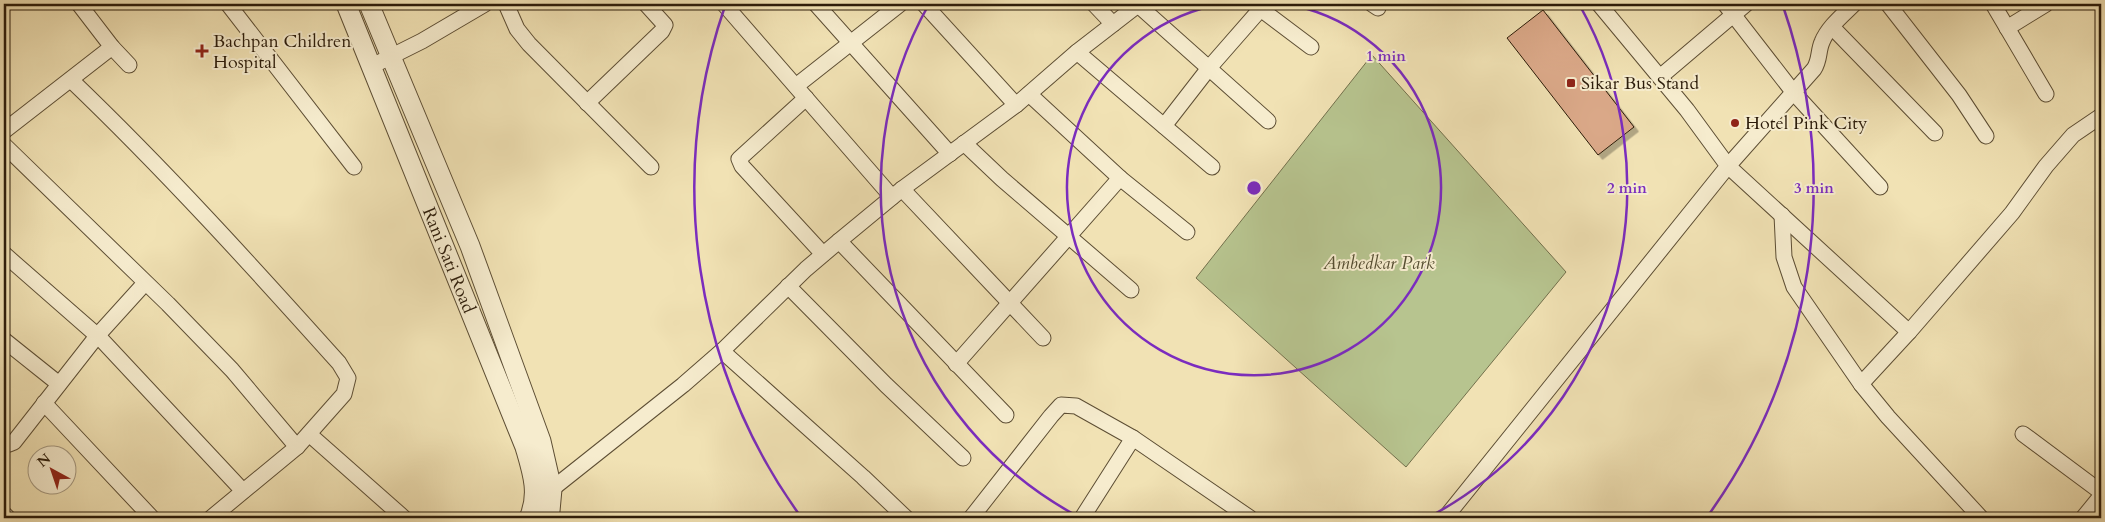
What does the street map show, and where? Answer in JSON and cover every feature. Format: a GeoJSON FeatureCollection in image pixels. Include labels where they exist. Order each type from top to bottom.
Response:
{"type":"FeatureCollection","features":[{"type":"Feature","properties":{"kind":"street"},"geometry":{"type":"LineString","coordinates":[[79,4],[129,66]]}},
{"type":"Feature","properties":{"kind":"street"},"geometry":{"type":"LineString","coordinates":[[228,4],[354,167]]}},
{"type":"Feature","properties":{"kind":"street","name":"Rani Sati Road"},"geometry":{"type":"LineString","coordinates":[[346,4],[370,67],[533,444],[536,490],[534,507],[529,518]]}},
{"type":"Feature","properties":{"kind":"street"},"geometry":{"type":"LineString","coordinates":[[369,4],[470,246],[533,444],[552,489],[550,511],[547,518]]}},
{"type":"Feature","properties":{"kind":"street"},"geometry":{"type":"LineString","coordinates":[[370,67],[390,55],[422,41],[485,4]]}},
{"type":"Feature","properties":{"kind":"street"},"geometry":{"type":"LineString","coordinates":[[506,4],[517,29],[529,44],[651,167]]}},
{"type":"Feature","properties":{"kind":"street"},"geometry":{"type":"LineString","coordinates":[[587,103],[662,31],[665,25],[646,4]]}},
{"type":"Feature","properties":{"kind":"street"},"geometry":{"type":"LineString","coordinates":[[724,4],[806,98],[897,193],[1044,338]]}},
{"type":"Feature","properties":{"kind":"street"},"geometry":{"type":"LineString","coordinates":[[816,4],[950,154]]}},
{"type":"Feature","properties":{"kind":"street"},"geometry":{"type":"LineString","coordinates":[[796,86],[900,4]]}},
{"type":"Feature","properties":{"kind":"street"},"geometry":{"type":"LineString","coordinates":[[924,4],[1016,105]]}},
{"type":"Feature","properties":{"kind":"street"},"geometry":{"type":"LineString","coordinates":[[1094,4],[1113,24]]}},
{"type":"Feature","properties":{"kind":"street"},"geometry":{"type":"LineString","coordinates":[[552,489],[683,385],[722,351],[788,286],[839,240],[897,193],[1016,105],[1077,52],[1139,4],[1268,121]]}},
{"type":"Feature","properties":{"kind":"street"},"geometry":{"type":"LineString","coordinates":[[1600,4],[1660,77],[1728,166],[1909,332]]}},
{"type":"Feature","properties":{"kind":"street"},"geometry":{"type":"LineString","coordinates":[[1660,77],[1729,9],[1746,4]]}},
{"type":"Feature","properties":{"kind":"street"},"geometry":{"type":"LineString","coordinates":[[1445,518],[1728,166],[1794,93],[1819,62],[1821,45],[1832,27],[1854,4]]}},
{"type":"Feature","properties":{"kind":"street"},"geometry":{"type":"LineString","coordinates":[[1888,4],[1959,95],[1986,136]]}},
{"type":"Feature","properties":{"kind":"street"},"geometry":{"type":"LineString","coordinates":[[1993,4],[2046,94]]}},
{"type":"Feature","properties":{"kind":"street"},"geometry":{"type":"LineString","coordinates":[[2007,28],[2046,4]]}},
{"type":"Feature","properties":{"kind":"street"},"geometry":{"type":"LineString","coordinates":[[1164,126],[1260,5],[1311,47]]}},
{"type":"Feature","properties":{"kind":"street"},"geometry":{"type":"LineString","coordinates":[[1729,9],[1794,93],[1880,187]]}},
{"type":"Feature","properties":{"kind":"street"},"geometry":{"type":"LineString","coordinates":[[1832,27],[1935,133]]}},
{"type":"Feature","properties":{"kind":"street"},"geometry":{"type":"LineString","coordinates":[[4,131],[112,47]]}},
{"type":"Feature","properties":{"kind":"street"},"geometry":{"type":"LineString","coordinates":[[1077,52],[1212,167]]}},
{"type":"Feature","properties":{"kind":"street"},"geometry":{"type":"LineString","coordinates":[[71,80],[200,209],[339,363],[348,378],[344,394],[309,434],[211,518]]}},
{"type":"Feature","properties":{"kind":"street"},"geometry":{"type":"LineString","coordinates":[[1029,94],[1120,178],[1187,232]]}},
{"type":"Feature","properties":{"kind":"street"},"geometry":{"type":"LineString","coordinates":[[806,98],[739,159],[742,166],[823,254]]}},
{"type":"Feature","properties":{"kind":"street"},"geometry":{"type":"LineString","coordinates":[[1861,384],[1909,332],[2012,213],[2046,166],[2073,135],[2101,116]]}},
{"type":"Feature","properties":{"kind":"street"},"geometry":{"type":"LineString","coordinates":[[964,143],[1068,238],[1131,290]]}},
{"type":"Feature","properties":{"kind":"street"},"geometry":{"type":"LineString","coordinates":[[4,145],[146,283],[232,370],[296,447]]}},
{"type":"Feature","properties":{"kind":"street"},"geometry":{"type":"LineString","coordinates":[[956,364],[1011,304],[1120,178]]}},
{"type":"Feature","properties":{"kind":"street"},"geometry":{"type":"LineString","coordinates":[[1782,215],[1784,257],[1794,286],[1861,384],[1973,516]]}},
{"type":"Feature","properties":{"kind":"street"},"geometry":{"type":"LineString","coordinates":[[839,240],[1006,415]]}},
{"type":"Feature","properties":{"kind":"street"},"geometry":{"type":"LineString","coordinates":[[4,254],[97,336],[243,491]]}},
{"type":"Feature","properties":{"kind":"street"},"geometry":{"type":"LineString","coordinates":[[4,443],[14,442],[97,336],[146,283]]}},
{"type":"Feature","properties":{"kind":"street"},"geometry":{"type":"LineString","coordinates":[[788,286],[886,385],[963,458]]}},
{"type":"Feature","properties":{"kind":"street"},"geometry":{"type":"LineString","coordinates":[[4,340],[59,384]]}},
{"type":"Feature","properties":{"kind":"street"},"geometry":{"type":"LineString","coordinates":[[722,351],[906,518]]}},
{"type":"Feature","properties":{"kind":"street"},"geometry":{"type":"LineString","coordinates":[[44,403],[152,518]]}},
{"type":"Feature","properties":{"kind":"street"},"geometry":{"type":"LineString","coordinates":[[971,518],[1061,406],[1076,406],[1134,438],[1250,518]]}},
{"type":"Feature","properties":{"kind":"street"},"geometry":{"type":"LineString","coordinates":[[309,434],[404,518]]}},
{"type":"Feature","properties":{"kind":"street"},"geometry":{"type":"LineString","coordinates":[[2022,434],[2101,494],[2083,518]]}},
{"type":"Feature","properties":{"kind":"street"},"geometry":{"type":"LineString","coordinates":[[1082,518],[1134,438]]}},
{"type":"Feature","properties":{"kind":"street"},"geometry":{"type":"LineString","coordinates":[[4,514],[8,518]]}},
{"type":"Feature","properties":{"kind":"green space","name":"Ambedkar Park"},"geometry":{"type":"Polygon","coordinates":[[[1372,55],[1566,272],[1406,467],[1196,278],[1372,55]]]}},
{"type":"Feature","properties":{"kind":"building","name":"Sikar Bus Stand"},"geometry":{"type":"Polygon","coordinates":[[[1543,10],[1634,127],[1598,155],[1507,38],[1543,10]]]}},
{"type":"Feature","properties":{"kind":"place","name":"Bachpan Children Hospital"},"geometry":{"type":"Point","coordinates":[202,51]}},
{"type":"Feature","properties":{"kind":"place","name":"Sikar Bus Stand"},"geometry":{"type":"Point","coordinates":[1571,83]}},
{"type":"Feature","properties":{"kind":"place","name":"Hotel Pink City"},"geometry":{"type":"Point","coordinates":[1735,123]}}]}
